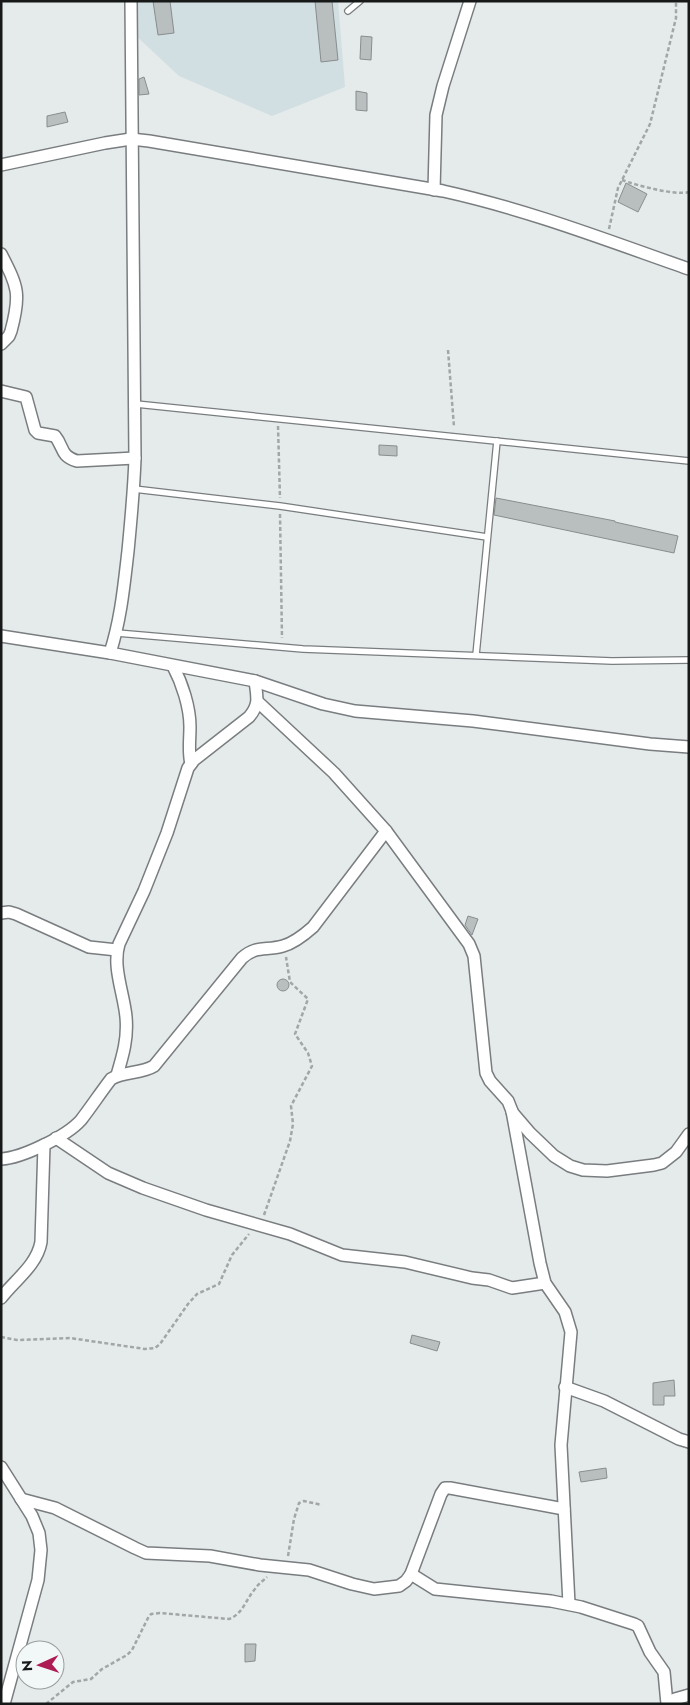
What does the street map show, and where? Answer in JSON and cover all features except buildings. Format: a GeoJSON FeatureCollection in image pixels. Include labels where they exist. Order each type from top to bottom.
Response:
{"type":"FeatureCollection","features":[{"type":"Feature","properties":{"kind":"street"},"geometry":{"type":"LineString","coordinates":[[110,653],[117,633],[125,577],[134,489],[135,458],[136,404],[130,1]]}},
{"type":"Feature","properties":{"kind":"street"},"geometry":{"type":"LineString","coordinates":[[434,190],[436,116],[443,86],[470,1]]}},
{"type":"Feature","properties":{"kind":"street"},"geometry":{"type":"LineString","coordinates":[[1,165],[131,139],[489,201],[545,218],[689,269]]}},
{"type":"Feature","properties":{"kind":"street"},"geometry":{"type":"LineString","coordinates":[[1,254],[13,277],[18,296],[9,336],[1,344]]}},
{"type":"Feature","properties":{"kind":"street"},"geometry":{"type":"LineString","coordinates":[[1,391],[26,396],[35,430],[38,433],[55,436],[63,452],[72,459],[77,461],[135,458]]}},
{"type":"Feature","properties":{"kind":"street"},"geometry":{"type":"LineString","coordinates":[[1,636],[110,653],[255,681],[323,704],[355,711],[482,722],[650,744],[689,746]]}},
{"type":"Feature","properties":{"kind":"street"},"geometry":{"type":"LineString","coordinates":[[173,666],[178,676],[190,717],[189,758],[191,764]]}},
{"type":"Feature","properties":{"kind":"street"},"geometry":{"type":"LineString","coordinates":[[117,1075],[126,1046],[127,1032],[117,950],[144,891],[166,833],[185,774],[191,764],[249,717],[257,707],[255,681]]}},
{"type":"Feature","properties":{"kind":"street"},"geometry":{"type":"LineString","coordinates":[[258,702],[334,774],[386,830],[432,892],[474,956],[486,1073],[490,1081],[508,1101],[512,1112],[545,1283],[565,1312],[569,1323],[570,1354],[565,1387],[561,1445],[569,1604]]}},
{"type":"Feature","properties":{"kind":"street"},"geometry":{"type":"LineString","coordinates":[[1,1159],[12,1159],[44,1145],[80,1121],[111,1079],[117,1075],[149,1069],[154,1066],[242,958],[250,951],[284,946],[302,936],[313,926],[386,830]]}},
{"type":"Feature","properties":{"kind":"street"},"geometry":{"type":"LineString","coordinates":[[1,913],[16,914],[89,947],[117,950]]}},
{"type":"Feature","properties":{"kind":"street"},"geometry":{"type":"LineString","coordinates":[[512,1112],[554,1156],[570,1166],[583,1170],[606,1171],[654,1166],[676,1152],[689,1134]]}},
{"type":"Feature","properties":{"kind":"street"},"geometry":{"type":"LineString","coordinates":[[56,1138],[108,1173],[169,1198],[290,1234],[349,1257],[405,1262],[472,1278],[489,1280],[512,1288],[545,1283]]}},
{"type":"Feature","properties":{"kind":"street"},"geometry":{"type":"LineString","coordinates":[[1,1298],[35,1260],[40,1251],[44,1145]]}},
{"type":"Feature","properties":{"kind":"street"},"geometry":{"type":"LineString","coordinates":[[565,1387],[604,1400],[679,1439],[689,1442]]}},
{"type":"Feature","properties":{"kind":"street"},"geometry":{"type":"LineString","coordinates":[[1,1467],[22,1498],[39,1532],[41,1550],[38,1580],[4,1704]]}},
{"type":"Feature","properties":{"kind":"street"},"geometry":{"type":"LineString","coordinates":[[22,1498],[55,1508],[146,1553],[210,1556],[280,1568],[309,1570],[352,1584],[374,1588],[399,1586],[411,1574],[441,1494],[445,1488],[564,1509]]}},
{"type":"Feature","properties":{"kind":"street"},"geometry":{"type":"LineString","coordinates":[[411,1574],[435,1589],[532,1598],[569,1604],[625,1620],[638,1626],[650,1652],[664,1672],[669,1704]]}},
{"type":"Feature","properties":{"kind":"street"},"geometry":{"type":"LineString","coordinates":[[669,1704],[675,1699],[689,1694]]}},
{"type":"Feature","properties":{"kind":"lane"},"geometry":{"type":"LineString","coordinates":[[348,11],[360,1]]}},
{"type":"Feature","properties":{"kind":"lane"},"geometry":{"type":"LineString","coordinates":[[136,404],[689,461]]}},
{"type":"Feature","properties":{"kind":"lane"},"geometry":{"type":"LineString","coordinates":[[476,656],[497,441]]}},
{"type":"Feature","properties":{"kind":"lane"},"geometry":{"type":"LineString","coordinates":[[134,489],[280,506],[487,537]]}},
{"type":"Feature","properties":{"kind":"lane"},"geometry":{"type":"LineString","coordinates":[[117,633],[282,647],[612,661],[689,660]]}},
{"type":"Feature","properties":{"kind":"path"},"geometry":{"type":"LineString","coordinates":[[607,240],[614,200],[650,124],[676,18],[676,1]]}},
{"type":"Feature","properties":{"kind":"path"},"geometry":{"type":"LineString","coordinates":[[622,180],[637,186],[678,193],[689,192]]}},
{"type":"Feature","properties":{"kind":"path"},"geometry":{"type":"LineString","coordinates":[[448,350],[454,436]]}},
{"type":"Feature","properties":{"kind":"path"},"geometry":{"type":"LineString","coordinates":[[277,418],[282,647]]}},
{"type":"Feature","properties":{"kind":"path"},"geometry":{"type":"LineString","coordinates":[[1,1337],[17,1340],[70,1338],[145,1349],[155,1348],[197,1294],[220,1284],[232,1255],[258,1226],[290,1141],[292,1124],[291,1106],[312,1066],[308,1053],[294,1034],[308,999],[290,982],[284,946]]}},
{"type":"Feature","properties":{"kind":"path"},"geometry":{"type":"LineString","coordinates":[[46,1704],[73,1682],[91,1680],[102,1669],[127,1655],[132,1650],[151,1614],[160,1612],[229,1619],[234,1617],[242,1610],[255,1588],[284,1564],[299,1503],[322,1505]]}},
{"type":"Feature","properties":{"kind":"shaded area"},"geometry":{"type":"Polygon","coordinates":[[[135,1],[338,1],[345,87],[272,116],[179,76],[132,32],[135,1]]]}}]}
